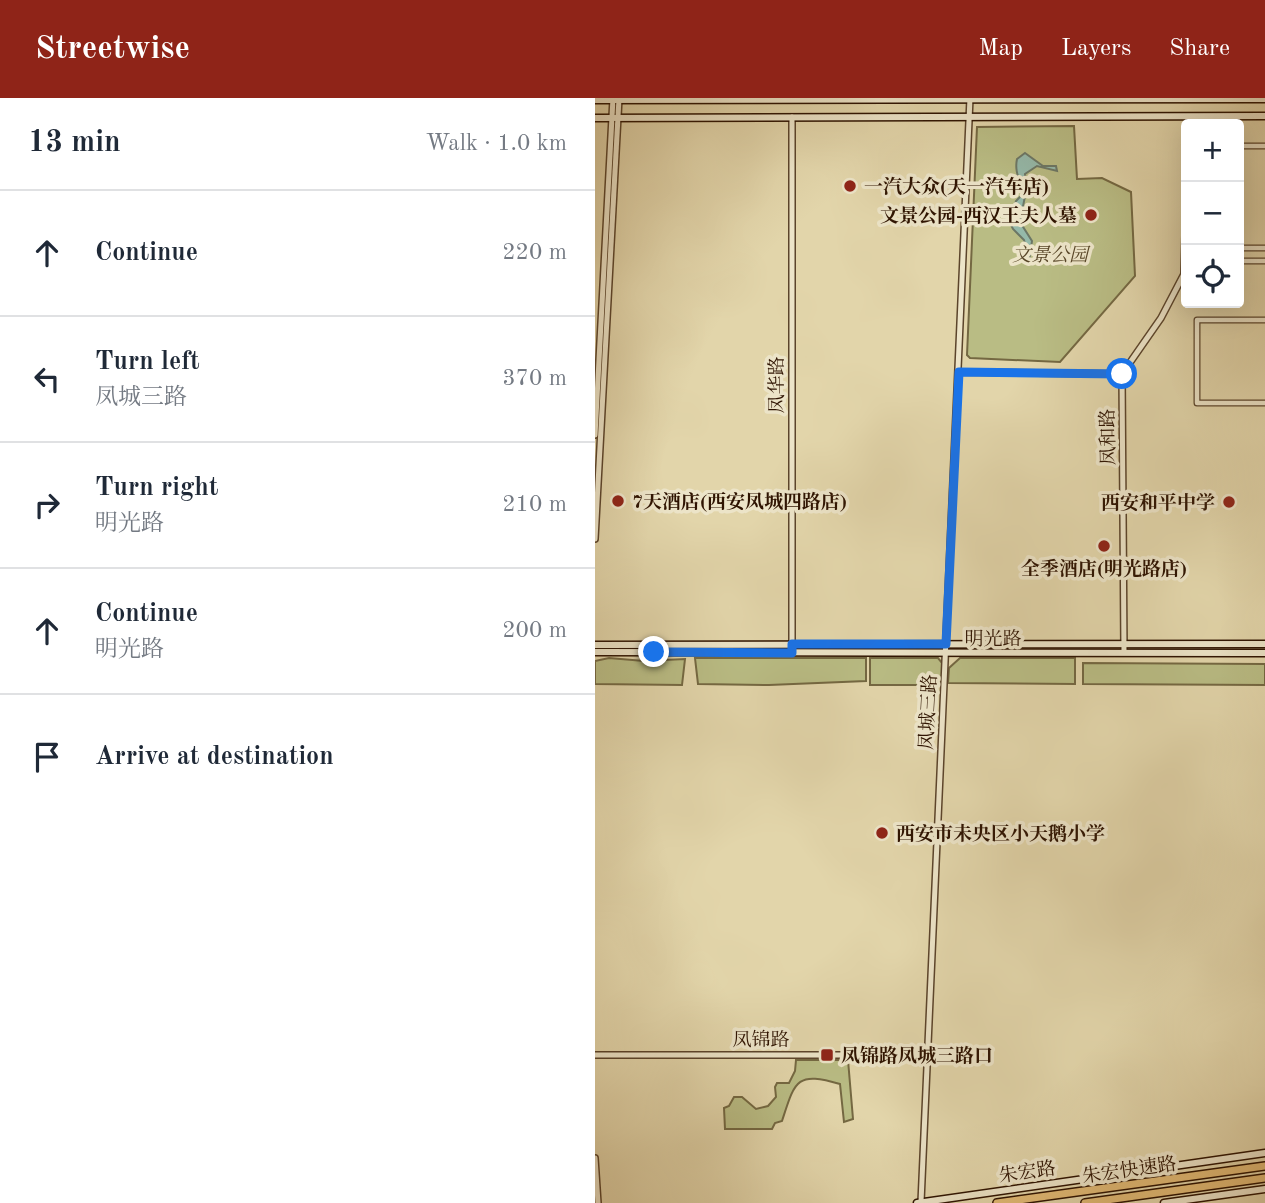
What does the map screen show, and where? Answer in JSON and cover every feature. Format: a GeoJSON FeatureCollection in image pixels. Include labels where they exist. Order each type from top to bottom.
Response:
{"type":"FeatureCollection","features":[{"type":"Feature","properties":{"kind":"highway","name":"朱宏快速路"},"geometry":{"type":"LineString","coordinates":[[997,1203],[1265,1166]]}},
{"type":"Feature","properties":{"kind":"highway","name":"朱宏快速路"},"geometry":{"type":"LineString","coordinates":[[1085,1203],[1265,1178]]}},
{"type":"Feature","properties":{"kind":"main road"},"geometry":{"type":"LineString","coordinates":[[595,100],[1265,99]]}},
{"type":"Feature","properties":{"kind":"main road"},"geometry":{"type":"LineString","coordinates":[[595,118],[1265,116]]}},
{"type":"Feature","properties":{"kind":"main road","name":"明光路"},"geometry":{"type":"LineString","coordinates":[[595,645],[946,644],[1265,653]]}},
{"type":"Feature","properties":{"kind":"main road","name":"明光路"},"geometry":{"type":"LineString","coordinates":[[595,652],[946,654],[1265,644]]}},
{"type":"Feature","properties":{"kind":"main road","name":"朱宏路"},"geometry":{"type":"LineString","coordinates":[[919,1203],[1265,1153]]}},
{"type":"Feature","properties":{"kind":"main road"},"geometry":{"type":"LineString","coordinates":[[1164,1203],[1265,1189]]}},
{"type":"Feature","properties":{"kind":"street"},"geometry":{"type":"LineString","coordinates":[[595,539],[616,99]]}},
{"type":"Feature","properties":{"kind":"street","name":"凤城三路"},"geometry":{"type":"LineString","coordinates":[[919,1203],[970,99]]}},
{"type":"Feature","properties":{"kind":"street","name":"凤华路"},"geometry":{"type":"LineString","coordinates":[[792,117],[792,653]]}},
{"type":"Feature","properties":{"kind":"street"},"geometry":{"type":"LineString","coordinates":[[595,435],[616,118]]}},
{"type":"Feature","properties":{"kind":"street"},"geometry":{"type":"LineString","coordinates":[[1244,146],[1265,146]]}},
{"type":"Feature","properties":{"kind":"street"},"geometry":{"type":"LineString","coordinates":[[959,372],[1122,374],[1161,318],[1185,274],[1185,245]]}},
{"type":"Feature","properties":{"kind":"street"},"geometry":{"type":"LineString","coordinates":[[1244,248],[1265,248]]}},
{"type":"Feature","properties":{"kind":"street"},"geometry":{"type":"LineString","coordinates":[[1244,261],[1265,261]]}},
{"type":"Feature","properties":{"kind":"street"},"geometry":{"type":"LineString","coordinates":[[1265,320],[1197,320],[1197,403],[1265,403]]}},
{"type":"Feature","properties":{"kind":"street","name":"凤和路"},"geometry":{"type":"LineString","coordinates":[[1122,374],[1124,649]]}},
{"type":"Feature","properties":{"kind":"street","name":"凤锦路"},"geometry":{"type":"LineString","coordinates":[[595,1055],[927,1055]]}},
{"type":"Feature","properties":{"kind":"street"},"geometry":{"type":"LineString","coordinates":[[595,1158],[598,1203]]}},
{"type":"Feature","properties":{"kind":"green space","name":"文景公园"},"geometry":{"type":"Polygon","coordinates":[[[1074,126],[1077,179],[1102,178],[1131,192],[1135,276],[1060,362],[970,358],[967,355],[977,127],[1074,126]]]}},
{"type":"Feature","properties":{"kind":"green space"},"geometry":{"type":"Polygon","coordinates":[[[609,658],[644,661],[685,659],[682,685],[595,684],[595,661],[609,658]]]}},
{"type":"Feature","properties":{"kind":"green space"},"geometry":{"type":"Polygon","coordinates":[[[695,658],[866,658],[866,681],[769,685],[698,684],[695,658]]]}},
{"type":"Feature","properties":{"kind":"green space"},"geometry":{"type":"Polygon","coordinates":[[[870,658],[938,658],[943,664],[942,685],[870,685],[870,658]]]}},
{"type":"Feature","properties":{"kind":"green space"},"geometry":{"type":"Polygon","coordinates":[[[960,658],[1075,658],[1075,684],[948,683],[949,668],[960,658]]]}},
{"type":"Feature","properties":{"kind":"green space"},"geometry":{"type":"Polygon","coordinates":[[[1083,663],[1265,664],[1265,685],[1083,684],[1083,663]]]}},
{"type":"Feature","properties":{"kind":"green space"},"geometry":{"type":"Polygon","coordinates":[[[796,1060],[848,1060],[853,1119],[844,1122],[840,1084],[806,1079],[794,1088],[782,1121],[775,1123],[772,1129],[725,1129],[724,1108],[729,1106],[734,1097],[742,1097],[756,1109],[768,1106],[776,1097],[777,1083],[789,1083],[795,1071],[796,1060]]]}},
{"type":"Feature","properties":{"kind":"shaded area"},"geometry":{"type":"Polygon","coordinates":[[[1025,153],[1043,166],[1056,166],[1057,171],[1037,166],[1025,174],[1026,191],[1020,222],[1032,241],[1029,261],[1024,240],[1009,221],[1016,201],[1023,194],[1016,164],[1017,159],[1025,153]]]}},
{"type":"Feature","properties":{"kind":"place","name":"一汽大众(天一汽车店)"},"geometry":{"type":"Point","coordinates":[850,186]}},
{"type":"Feature","properties":{"kind":"place","name":"文景公园-西汉王夫人墓"},"geometry":{"type":"Point","coordinates":[1091,215]}},
{"type":"Feature","properties":{"kind":"place","name":"7天酒店(西安凤城四路店)"},"geometry":{"type":"Point","coordinates":[618,501]}},
{"type":"Feature","properties":{"kind":"place","name":"西安和平中学"},"geometry":{"type":"Point","coordinates":[1229,502]}},
{"type":"Feature","properties":{"kind":"place","name":"全季酒店(明光路店)"},"geometry":{"type":"Point","coordinates":[1104,546]}},
{"type":"Feature","properties":{"kind":"place","name":"西安市未央区小天鹅小学"},"geometry":{"type":"Point","coordinates":[882,833]}},
{"type":"Feature","properties":{"kind":"place","name":"凤锦路凤城三路口"},"geometry":{"type":"Point","coordinates":[827,1055]}},
{"type":"Feature","properties":{"kind":"route"},"geometry":{"type":"LineString","coordinates":[[654,652],[792,653],[792,644],[946,644],[959,372],[1122,374]]}}]}
